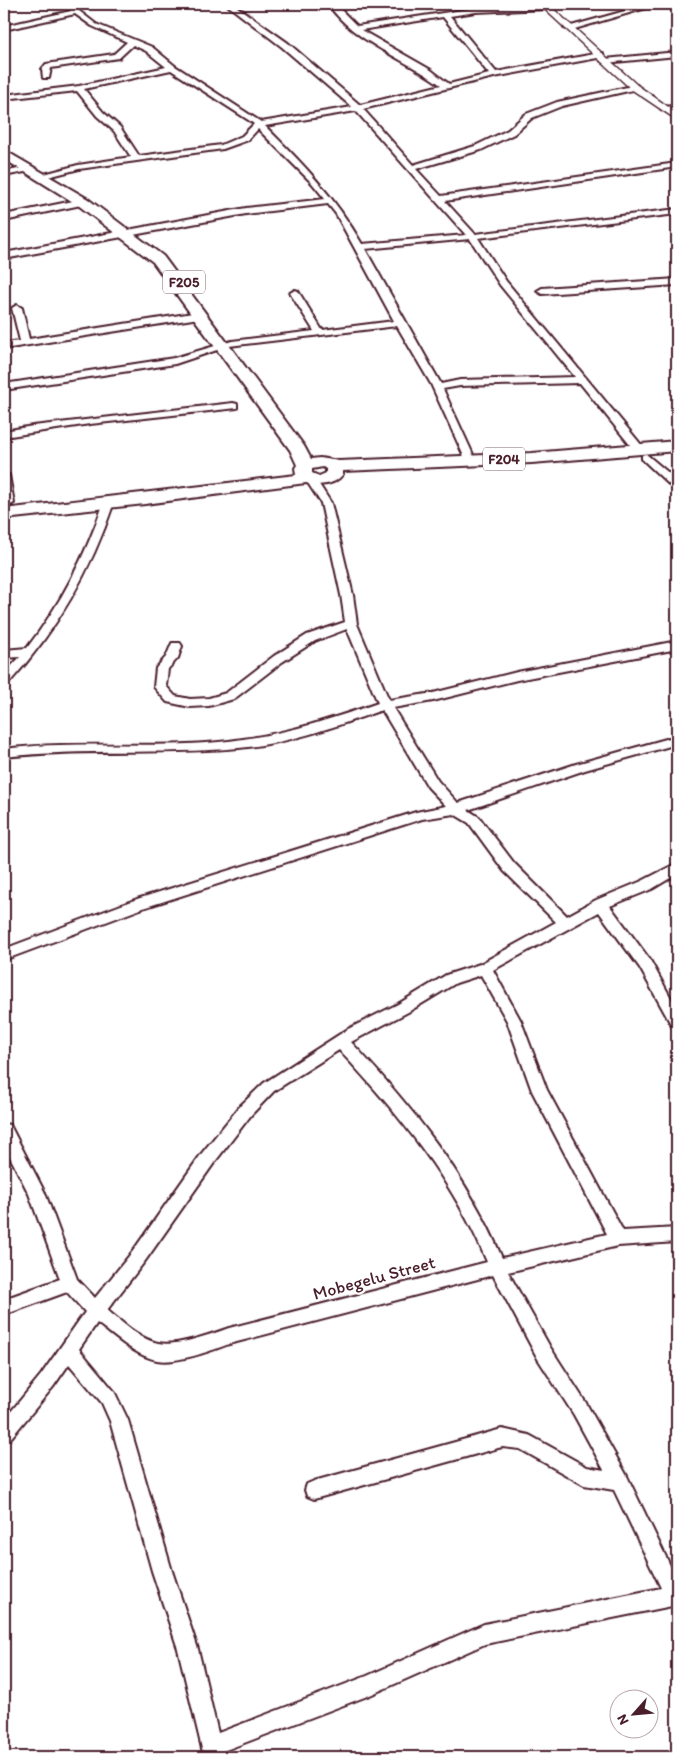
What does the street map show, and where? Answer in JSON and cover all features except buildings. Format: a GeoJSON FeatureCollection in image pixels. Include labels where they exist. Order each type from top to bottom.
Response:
{"type":"FeatureCollection","features":[{"type":"Feature","properties":{"kind":"main road","name":"F205"},"geometry":{"type":"LineString","coordinates":[[4,149],[128,232],[158,259],[199,315],[228,345]]}},
{"type":"Feature","properties":{"kind":"main road","name":"F205"},"geometry":{"type":"LineString","coordinates":[[4,154],[83,202],[165,257],[228,345],[298,449],[317,472]]}},
{"type":"Feature","properties":{"kind":"main road","name":"F204"},"geometry":{"type":"LineString","coordinates":[[5,507],[220,480],[317,472],[546,465],[643,453],[677,446]]}},
{"type":"Feature","properties":{"kind":"main road","name":"F204"},"geometry":{"type":"LineString","coordinates":[[5,507],[145,499],[317,472],[339,466],[677,453]]}},
{"type":"Feature","properties":{"kind":"street"},"geometry":{"type":"LineString","coordinates":[[66,4],[94,25],[149,49],[172,68],[253,119],[315,181],[329,201],[340,212],[360,247],[393,307],[398,323],[420,355],[438,387],[471,461]]}},
{"type":"Feature","properties":{"kind":"street"},"geometry":{"type":"LineString","coordinates":[[229,4],[285,45],[358,108],[472,236],[503,283],[643,453],[677,486]]}},
{"type":"Feature","properties":{"kind":"street"},"geometry":{"type":"LineString","coordinates":[[331,4],[354,29],[447,86]]}},
{"type":"Feature","properties":{"kind":"street"},"geometry":{"type":"LineString","coordinates":[[454,4],[461,12]]}},
{"type":"Feature","properties":{"kind":"street"},"geometry":{"type":"LineString","coordinates":[[568,28],[657,4]]}},
{"type":"Feature","properties":{"kind":"street"},"geometry":{"type":"LineString","coordinates":[[354,29],[461,12],[544,5],[634,87],[677,117]]}},
{"type":"Feature","properties":{"kind":"street"},"geometry":{"type":"LineString","coordinates":[[4,28],[77,12]]}},
{"type":"Feature","properties":{"kind":"street"},"geometry":{"type":"LineString","coordinates":[[445,15],[494,74]]}},
{"type":"Feature","properties":{"kind":"street"},"geometry":{"type":"LineString","coordinates":[[121,54],[132,42]]}},
{"type":"Feature","properties":{"kind":"street"},"geometry":{"type":"LineString","coordinates":[[46,76],[46,69],[49,66],[149,49]]}},
{"type":"Feature","properties":{"kind":"street"},"geometry":{"type":"LineString","coordinates":[[47,176],[78,167],[223,147],[245,138],[258,125],[358,108],[494,74],[602,58],[677,54]]}},
{"type":"Feature","properties":{"kind":"street"},"geometry":{"type":"LineString","coordinates":[[4,97],[79,88],[131,79],[172,68]]}},
{"type":"Feature","properties":{"kind":"street"},"geometry":{"type":"LineString","coordinates":[[410,168],[478,148],[511,132],[529,116],[560,104],[634,87]]}},
{"type":"Feature","properties":{"kind":"street"},"geometry":{"type":"LineString","coordinates":[[79,88],[100,114],[117,129],[136,158]]}},
{"type":"Feature","properties":{"kind":"street"},"geometry":{"type":"LineString","coordinates":[[665,110],[677,106]]}},
{"type":"Feature","properties":{"kind":"street"},"geometry":{"type":"LineString","coordinates":[[438,199],[677,165]]}},
{"type":"Feature","properties":{"kind":"street"},"geometry":{"type":"LineString","coordinates":[[4,174],[27,169]]}},
{"type":"Feature","properties":{"kind":"street"},"geometry":{"type":"LineString","coordinates":[[4,256],[246,211],[329,201]]}},
{"type":"Feature","properties":{"kind":"street"},"geometry":{"type":"LineString","coordinates":[[4,218],[83,202]]}},
{"type":"Feature","properties":{"kind":"street"},"geometry":{"type":"LineString","coordinates":[[360,247],[472,236],[677,211]]}},
{"type":"Feature","properties":{"kind":"street"},"geometry":{"type":"LineString","coordinates":[[542,291],[677,282]]}},
{"type":"Feature","properties":{"kind":"street"},"geometry":{"type":"LineString","coordinates":[[295,293],[319,332]]}},
{"type":"Feature","properties":{"kind":"street"},"geometry":{"type":"LineString","coordinates":[[17,308],[25,342]]}},
{"type":"Feature","properties":{"kind":"street"},"geometry":{"type":"LineString","coordinates":[[4,346],[199,315]]}},
{"type":"Feature","properties":{"kind":"street"},"geometry":{"type":"LineString","coordinates":[[4,387],[175,361],[228,345],[398,323]]}},
{"type":"Feature","properties":{"kind":"street"},"geometry":{"type":"LineString","coordinates":[[438,387],[485,382],[582,380]]}},
{"type":"Feature","properties":{"kind":"street"},"geometry":{"type":"LineString","coordinates":[[4,434],[121,416],[233,406]]}},
{"type":"Feature","properties":{"kind":"street"},"geometry":{"type":"LineString","coordinates":[[317,472],[347,595],[351,624],[385,705],[433,784],[456,809],[474,820],[509,867],[566,924]]}},
{"type":"Feature","properties":{"kind":"street"},"geometry":{"type":"LineString","coordinates":[[317,472],[329,489],[326,503]]}},
{"type":"Feature","properties":{"kind":"street"},"geometry":{"type":"LineString","coordinates":[[4,475],[5,507]]}},
{"type":"Feature","properties":{"kind":"street"},"geometry":{"type":"LineString","coordinates":[[4,682],[30,652],[74,587],[96,540],[108,502]]}},
{"type":"Feature","properties":{"kind":"street"},"geometry":{"type":"LineString","coordinates":[[176,646],[172,658],[162,668],[160,687],[171,699],[190,703],[209,702],[230,696],[278,659],[311,638],[351,624]]}},
{"type":"Feature","properties":{"kind":"street"},"geometry":{"type":"LineString","coordinates":[[4,753],[38,749],[163,748],[241,744],[274,738],[334,722],[385,705],[433,697],[517,676],[677,645]]}},
{"type":"Feature","properties":{"kind":"street"},"geometry":{"type":"LineString","coordinates":[[4,654],[30,652]]}},
{"type":"Feature","properties":{"kind":"street"},"geometry":{"type":"LineString","coordinates":[[4,955],[142,903],[204,886],[421,815],[456,809],[581,767],[677,740]]}},
{"type":"Feature","properties":{"kind":"street"},"geometry":{"type":"LineString","coordinates":[[4,1434],[47,1381],[94,1311],[139,1256],[175,1203],[246,1110],[269,1087],[340,1041],[403,1008],[451,978],[485,968],[601,904],[647,886],[677,868]]}},
{"type":"Feature","properties":{"kind":"street"},"geometry":{"type":"LineString","coordinates":[[601,904],[645,964],[677,1022]]}},
{"type":"Feature","properties":{"kind":"street"},"geometry":{"type":"LineString","coordinates":[[485,968],[514,1021],[540,1091],[618,1239]]}},
{"type":"Feature","properties":{"kind":"street"},"geometry":{"type":"LineString","coordinates":[[68,1349],[108,1397],[118,1420],[162,1571],[188,1649],[212,1751],[370,1685],[484,1634],[636,1605],[676,1594],[620,1482],[496,1266],[482,1230],[430,1146],[392,1096],[340,1041]]}},
{"type":"Feature","properties":{"kind":"street"},"geometry":{"type":"LineString","coordinates":[[4,1130],[37,1193],[70,1283],[4,1307]]}},
{"type":"Feature","properties":{"kind":"street","name":"Mobegelu Street"},"geometry":{"type":"LineString","coordinates":[[70,1283],[94,1311],[136,1342],[158,1352],[173,1351],[199,1347],[228,1336],[496,1266],[618,1239],[677,1235]]}},
{"type":"Feature","properties":{"kind":"street"},"geometry":{"type":"LineString","coordinates":[[314,1490],[502,1438],[524,1441],[584,1476],[620,1482]]}}]}
